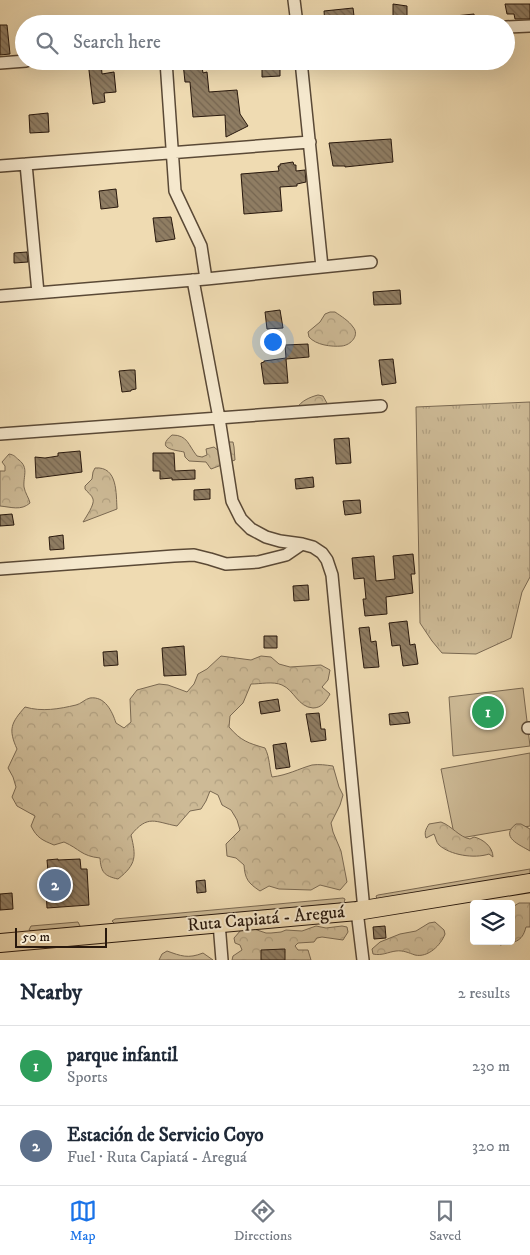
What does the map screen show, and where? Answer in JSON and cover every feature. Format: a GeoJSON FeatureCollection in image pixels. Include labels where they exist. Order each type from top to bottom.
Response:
{"type":"FeatureCollection","features":[{"type":"Feature","properties":{"kind":"main road","name":"Ruta Capiatá - Areguá"},"geometry":{"type":"LineString","coordinates":[[0,943],[360,910],[530,883]]}},
{"type":"Feature","properties":{"kind":"street"},"geometry":{"type":"LineString","coordinates":[[294,0],[296,15]]}},
{"type":"Feature","properties":{"kind":"street"},"geometry":{"type":"LineString","coordinates":[[515,27],[530,26]]}},
{"type":"Feature","properties":{"kind":"street"},"geometry":{"type":"LineString","coordinates":[[0,63],[15,62]]}},
{"type":"Feature","properties":{"kind":"street"},"geometry":{"type":"LineString","coordinates":[[167,70],[175,191],[201,246],[206,279]]}},
{"type":"Feature","properties":{"kind":"street"},"geometry":{"type":"LineString","coordinates":[[302,70],[322,267]]}},
{"type":"Feature","properties":{"kind":"street"},"geometry":{"type":"LineString","coordinates":[[0,166],[310,142]]}},
{"type":"Feature","properties":{"kind":"street"},"geometry":{"type":"LineString","coordinates":[[26,164],[38,293]]}},
{"type":"Feature","properties":{"kind":"street"},"geometry":{"type":"LineString","coordinates":[[0,296],[206,279],[371,262]]}},
{"type":"Feature","properties":{"kind":"street"},"geometry":{"type":"LineString","coordinates":[[194,280],[232,500],[241,519],[252,529],[266,537],[313,547],[322,553],[327,560],[332,575],[363,960]]}},
{"type":"Feature","properties":{"kind":"street"},"geometry":{"type":"LineString","coordinates":[[0,434],[381,406]]}},
{"type":"Feature","properties":{"kind":"street"},"geometry":{"type":"LineString","coordinates":[[0,569],[174,556],[210,558],[226,564],[258,562],[286,555],[302,544]]}},
{"type":"Feature","properties":{"kind":"street"},"geometry":{"type":"LineString","coordinates":[[219,924],[222,960]]}},
{"type":"Feature","properties":{"kind":"green space"},"geometry":{"type":"Polygon","coordinates":[[[335,312],[342,317],[355,330],[354,339],[348,344],[329,346],[320,344],[309,337],[308,332],[320,322],[325,314],[335,312]]]}},
{"type":"Feature","properties":{"kind":"green space"},"geometry":{"type":"Polygon","coordinates":[[[318,395],[323,396],[328,405],[326,410],[318,417],[306,416],[297,408],[301,403],[318,395]]]}},
{"type":"Feature","properties":{"kind":"green space"},"geometry":{"type":"Polygon","coordinates":[[[530,402],[530,577],[522,592],[511,638],[476,654],[442,653],[420,623],[416,407],[530,402]]]}},
{"type":"Feature","properties":{"kind":"green space"},"geometry":{"type":"Polygon","coordinates":[[[172,435],[185,439],[197,456],[202,457],[207,455],[206,449],[214,447],[220,452],[228,442],[233,442],[235,460],[211,469],[206,462],[189,461],[185,457],[184,452],[166,446],[165,443],[172,435]]]}},
{"type":"Feature","properties":{"kind":"green space"},"geometry":{"type":"Polygon","coordinates":[[[9,454],[19,460],[25,469],[24,487],[30,503],[23,507],[0,506],[0,471],[5,471],[5,466],[2,462],[9,454]]]}},
{"type":"Feature","properties":{"kind":"green space"},"geometry":{"type":"Polygon","coordinates":[[[95,468],[108,471],[112,476],[116,489],[117,509],[83,522],[93,504],[92,496],[85,489],[85,486],[92,479],[95,468]]]}},
{"type":"Feature","properties":{"kind":"green space"},"geometry":{"type":"Polygon","coordinates":[[[221,656],[251,660],[261,656],[271,657],[279,664],[290,667],[321,665],[330,670],[328,680],[322,687],[330,694],[319,707],[313,708],[304,705],[282,685],[271,683],[251,684],[243,703],[230,716],[229,727],[245,741],[265,748],[272,777],[312,765],[333,766],[343,795],[331,823],[341,851],[347,882],[340,890],[320,885],[311,890],[279,889],[269,886],[260,891],[256,888],[246,877],[244,865],[236,858],[227,856],[226,844],[240,830],[231,810],[222,805],[218,795],[210,791],[201,809],[190,811],[177,826],[152,821],[142,824],[137,828],[131,835],[134,859],[129,869],[118,879],[104,873],[100,858],[84,854],[64,842],[54,845],[40,838],[31,826],[35,816],[17,806],[12,797],[16,787],[8,768],[17,749],[12,736],[12,726],[25,707],[44,710],[57,709],[80,704],[90,698],[100,699],[107,705],[116,723],[124,728],[131,722],[130,699],[137,690],[159,684],[168,685],[187,692],[194,684],[198,674],[207,669],[221,656]]]}},
{"type":"Feature","properties":{"kind":"green space"},"geometry":{"type":"Polygon","coordinates":[[[523,688],[530,746],[453,756],[449,697],[523,688]]]}},
{"type":"Feature","properties":{"kind":"green space"},"geometry":{"type":"Polygon","coordinates":[[[530,753],[530,826],[455,839],[441,769],[530,753]]]}},
{"type":"Feature","properties":{"kind":"green space"},"geometry":{"type":"Polygon","coordinates":[[[441,822],[466,838],[474,837],[484,842],[493,853],[493,857],[489,854],[469,856],[456,854],[439,845],[434,834],[426,838],[425,834],[429,824],[441,822]]]}},
{"type":"Feature","properties":{"kind":"green space"},"geometry":{"type":"Polygon","coordinates":[[[516,824],[521,824],[530,829],[530,851],[510,837],[511,829],[516,824]]]}},
{"type":"Feature","properties":{"kind":"green space"},"geometry":{"type":"Polygon","coordinates":[[[530,869],[530,875],[377,899],[376,896],[378,895],[530,869]]]}},
{"type":"Feature","properties":{"kind":"green space"},"geometry":{"type":"Polygon","coordinates":[[[345,899],[344,903],[115,924],[112,921],[115,919],[345,899]]]}},
{"type":"Feature","properties":{"kind":"green space"},"geometry":{"type":"Polygon","coordinates":[[[519,903],[530,903],[530,927],[526,927],[520,939],[515,942],[515,906],[519,903]]]}},
{"type":"Feature","properties":{"kind":"green space"},"geometry":{"type":"Polygon","coordinates":[[[78,922],[79,927],[29,930],[31,926],[78,922]]]}},
{"type":"Feature","properties":{"kind":"green space"},"geometry":{"type":"Polygon","coordinates":[[[435,922],[444,930],[445,934],[437,946],[429,953],[415,955],[393,951],[373,954],[372,949],[380,942],[400,934],[416,931],[429,923],[435,922]]]}},
{"type":"Feature","properties":{"kind":"green space"},"geometry":{"type":"Polygon","coordinates":[[[316,926],[326,928],[342,926],[347,927],[348,932],[343,940],[322,937],[317,938],[314,942],[298,943],[295,946],[298,950],[308,950],[311,960],[232,960],[233,956],[242,950],[240,945],[235,943],[234,938],[241,930],[251,928],[271,933],[286,930],[302,931],[316,926]]]}},
{"type":"Feature","properties":{"kind":"green space"},"geometry":{"type":"Polygon","coordinates":[[[167,951],[185,956],[203,953],[213,960],[159,960],[162,954],[167,951]]]}},
{"type":"Feature","properties":{"kind":"building"},"geometry":{"type":"Polygon","coordinates":[[[393,4],[407,6],[407,15],[393,15],[393,4]]]}},
{"type":"Feature","properties":{"kind":"building"},"geometry":{"type":"Polygon","coordinates":[[[505,4],[530,4],[530,19],[515,19],[514,14],[507,14],[505,4]]]}},
{"type":"Feature","properties":{"kind":"building"},"geometry":{"type":"Polygon","coordinates":[[[353,8],[354,15],[324,15],[324,11],[353,8]]]}},
{"type":"Feature","properties":{"kind":"building"},"geometry":{"type":"Polygon","coordinates":[[[0,25],[7,25],[10,54],[0,55],[0,25]]]}},
{"type":"Feature","properties":{"kind":"building"},"geometry":{"type":"Polygon","coordinates":[[[89,70],[102,70],[102,74],[114,72],[116,92],[104,93],[105,102],[93,104],[89,70]]]}},
{"type":"Feature","properties":{"kind":"building"},"geometry":{"type":"Polygon","coordinates":[[[184,70],[202,70],[203,73],[207,72],[209,92],[237,90],[240,114],[248,126],[226,137],[225,115],[193,117],[190,82],[185,82],[184,70]]]}},
{"type":"Feature","properties":{"kind":"building"},"geometry":{"type":"Polygon","coordinates":[[[262,70],[280,70],[280,76],[262,77],[262,70]]]}},
{"type":"Feature","properties":{"kind":"building"},"geometry":{"type":"Polygon","coordinates":[[[48,113],[49,132],[30,133],[29,115],[48,113]]]}},
{"type":"Feature","properties":{"kind":"building"},"geometry":{"type":"Polygon","coordinates":[[[391,139],[393,162],[345,167],[333,166],[329,143],[391,139]]]}},
{"type":"Feature","properties":{"kind":"building"},"geometry":{"type":"Polygon","coordinates":[[[293,162],[296,165],[296,171],[305,170],[306,182],[297,184],[297,186],[280,187],[282,211],[244,214],[241,174],[279,171],[278,166],[280,164],[293,162]]]}},
{"type":"Feature","properties":{"kind":"building"},"geometry":{"type":"Polygon","coordinates":[[[116,189],[118,207],[101,209],[99,191],[116,189]]]}},
{"type":"Feature","properties":{"kind":"building"},"geometry":{"type":"Polygon","coordinates":[[[171,217],[175,239],[156,242],[153,218],[171,217]]]}},
{"type":"Feature","properties":{"kind":"building"},"geometry":{"type":"Polygon","coordinates":[[[27,252],[28,262],[14,263],[14,253],[27,252]]]}},
{"type":"Feature","properties":{"kind":"building"},"geometry":{"type":"Polygon","coordinates":[[[400,290],[401,304],[374,305],[373,292],[400,290]]]}},
{"type":"Feature","properties":{"kind":"building"},"geometry":{"type":"Polygon","coordinates":[[[280,310],[283,328],[267,329],[265,312],[280,310]]]}},
{"type":"Feature","properties":{"kind":"building"},"geometry":{"type":"Polygon","coordinates":[[[308,344],[309,357],[286,359],[288,383],[264,384],[261,363],[286,358],[285,345],[308,344]]]}},
{"type":"Feature","properties":{"kind":"building"},"geometry":{"type":"Polygon","coordinates":[[[393,359],[396,383],[382,385],[379,360],[393,359]]]}},
{"type":"Feature","properties":{"kind":"building"},"geometry":{"type":"Polygon","coordinates":[[[135,370],[136,389],[122,392],[119,371],[135,370]]]}},
{"type":"Feature","properties":{"kind":"building"},"geometry":{"type":"Polygon","coordinates":[[[349,438],[351,463],[336,464],[334,439],[349,438]]]}},
{"type":"Feature","properties":{"kind":"building"},"geometry":{"type":"Polygon","coordinates":[[[80,451],[82,472],[36,478],[35,457],[45,458],[58,456],[58,453],[80,451]]]}},
{"type":"Feature","properties":{"kind":"building"},"geometry":{"type":"Polygon","coordinates":[[[153,453],[174,453],[175,471],[195,470],[195,479],[160,479],[160,471],[153,471],[153,453]]]}},
{"type":"Feature","properties":{"kind":"building"},"geometry":{"type":"Polygon","coordinates":[[[313,477],[314,487],[296,489],[295,479],[313,477]]]}},
{"type":"Feature","properties":{"kind":"building"},"geometry":{"type":"Polygon","coordinates":[[[210,489],[210,499],[194,500],[194,490],[210,489]]]}},
{"type":"Feature","properties":{"kind":"building"},"geometry":{"type":"Polygon","coordinates":[[[360,500],[361,513],[345,515],[343,501],[360,500]]]}},
{"type":"Feature","properties":{"kind":"building"},"geometry":{"type":"Polygon","coordinates":[[[12,514],[14,525],[0,526],[0,515],[12,514]]]}},
{"type":"Feature","properties":{"kind":"building"},"geometry":{"type":"Polygon","coordinates":[[[63,535],[64,549],[50,550],[49,537],[63,535]]]}},
{"type":"Feature","properties":{"kind":"building"},"geometry":{"type":"Polygon","coordinates":[[[413,554],[415,574],[411,574],[413,593],[386,597],[387,614],[365,616],[363,599],[366,599],[364,578],[354,579],[352,558],[374,556],[376,581],[395,579],[393,556],[413,554]]]}},
{"type":"Feature","properties":{"kind":"building"},"geometry":{"type":"Polygon","coordinates":[[[308,585],[309,600],[294,601],[293,586],[308,585]]]}},
{"type":"Feature","properties":{"kind":"building"},"geometry":{"type":"Polygon","coordinates":[[[407,621],[410,645],[415,644],[418,664],[403,666],[400,645],[392,646],[389,623],[407,621]]]}},
{"type":"Feature","properties":{"kind":"building"},"geometry":{"type":"Polygon","coordinates":[[[369,627],[371,642],[376,641],[379,667],[364,668],[359,628],[369,627]]]}},
{"type":"Feature","properties":{"kind":"building"},"geometry":{"type":"Polygon","coordinates":[[[264,636],[277,636],[277,648],[264,648],[264,636]]]}},
{"type":"Feature","properties":{"kind":"building"},"geometry":{"type":"Polygon","coordinates":[[[184,646],[186,675],[164,676],[162,648],[184,646]]]}},
{"type":"Feature","properties":{"kind":"building"},"geometry":{"type":"Polygon","coordinates":[[[117,651],[118,665],[104,666],[103,652],[117,651]]]}},
{"type":"Feature","properties":{"kind":"building"},"geometry":{"type":"Polygon","coordinates":[[[278,699],[280,711],[261,714],[259,702],[278,699]]]}},
{"type":"Feature","properties":{"kind":"building"},"geometry":{"type":"Polygon","coordinates":[[[408,712],[410,723],[390,725],[389,714],[408,712]]]}},
{"type":"Feature","properties":{"kind":"building"},"geometry":{"type":"Polygon","coordinates":[[[319,713],[321,729],[325,729],[326,740],[311,742],[306,714],[319,713]]]}},
{"type":"Feature","properties":{"kind":"building"},"geometry":{"type":"Polygon","coordinates":[[[286,743],[290,767],[276,769],[273,745],[286,743]]]}},
{"type":"Feature","properties":{"kind":"building"},"geometry":{"type":"Polygon","coordinates":[[[80,859],[81,869],[87,869],[89,905],[47,908],[45,872],[48,872],[47,860],[80,859]]]}},
{"type":"Feature","properties":{"kind":"building"},"geometry":{"type":"Polygon","coordinates":[[[205,880],[206,892],[197,893],[196,881],[205,880]]]}},
{"type":"Feature","properties":{"kind":"building"},"geometry":{"type":"Polygon","coordinates":[[[12,893],[13,909],[0,910],[0,894],[12,893]]]}},
{"type":"Feature","properties":{"kind":"building"},"geometry":{"type":"Polygon","coordinates":[[[385,926],[386,938],[374,939],[373,927],[385,926]]]}},
{"type":"Feature","properties":{"kind":"building"},"geometry":{"type":"Polygon","coordinates":[[[285,949],[285,960],[261,960],[261,950],[285,949]]]}},
{"type":"Feature","properties":{"kind":"place","name":"parque infantil"},"geometry":{"type":"Point","coordinates":[488,712]}},
{"type":"Feature","properties":{"kind":"place","name":"Estación de Servicio Coyo"},"geometry":{"type":"Point","coordinates":[55,885]}}]}
